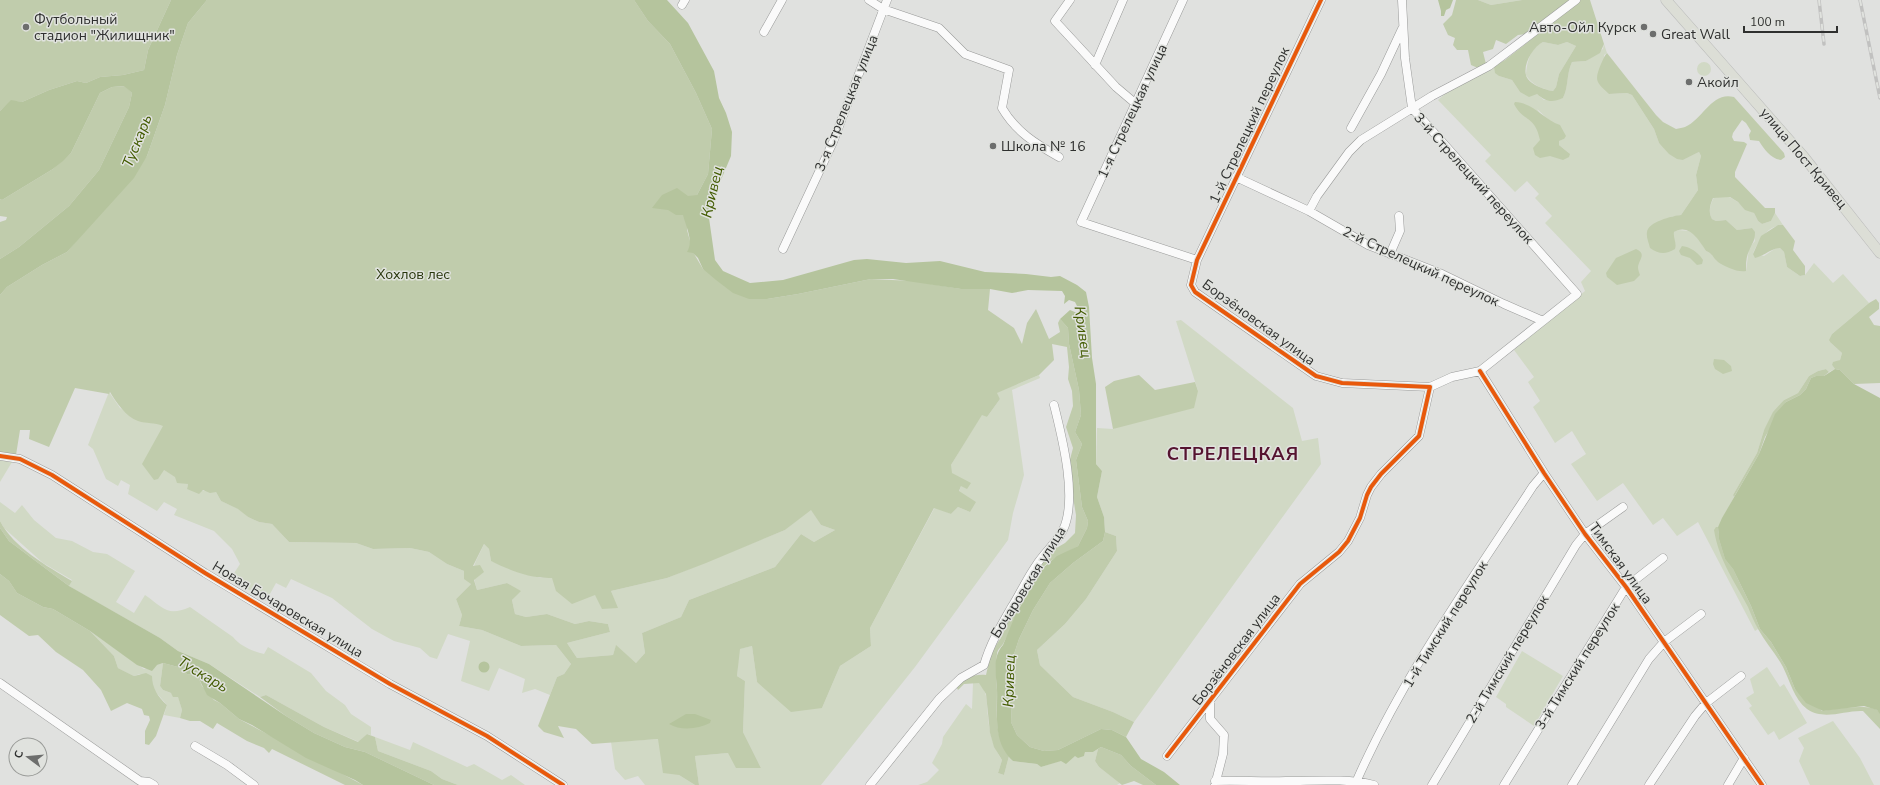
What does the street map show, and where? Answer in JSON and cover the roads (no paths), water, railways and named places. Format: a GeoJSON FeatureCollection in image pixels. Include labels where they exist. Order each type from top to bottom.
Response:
{"type":"FeatureCollection","features":[{"type":"Feature","properties":{"kind":"main road","name":"улица Пост Кривец"},"geometry":{"type":"LineString","coordinates":[[1666,0],[1809,163],[1880,253]]}},
{"type":"Feature","properties":{"kind":"street"},"geometry":{"type":"LineString","coordinates":[[764,32],[782,0]]}},
{"type":"Feature","properties":{"kind":"street"},"geometry":{"type":"LineString","coordinates":[[869,0],[883,9],[939,28],[965,54],[1009,70],[1002,108],[1018,130],[1027,138],[1059,157]]}},
{"type":"Feature","properties":{"kind":"street","name":"3-я Стрелецкая улица"},"geometry":{"type":"LineString","coordinates":[[783,249],[833,142],[887,0]]}},
{"type":"Feature","properties":{"kind":"street"},"geometry":{"type":"LineString","coordinates":[[1070,0],[1055,21],[1126,98],[1136,104]]}},
{"type":"Feature","properties":{"kind":"street"},"geometry":{"type":"LineString","coordinates":[[1095,65],[1123,0]]}},
{"type":"Feature","properties":{"kind":"street","name":"1-я Стрелецкая улица"},"geometry":{"type":"LineString","coordinates":[[1183,0],[1081,222],[1197,260]]}},
{"type":"Feature","properties":{"kind":"street","name":"1-й Стрелецкий переулок"},"geometry":{"type":"LineString","coordinates":[[1197,260],[1321,0]]}},
{"type":"Feature","properties":{"kind":"street","name":"3-й Стрелецкий переулок"},"geometry":{"type":"LineString","coordinates":[[1402,0],[1402,28],[1412,108],[1577,294],[1543,321]]}},
{"type":"Feature","properties":{"kind":"street"},"geometry":{"type":"LineString","coordinates":[[1309,211],[1317,196],[1349,152],[1361,140],[1412,108],[1489,66],[1576,0]]}},
{"type":"Feature","properties":{"kind":"street"},"geometry":{"type":"LineString","coordinates":[[1351,128],[1381,74],[1402,28]]}},
{"type":"Feature","properties":{"kind":"street","name":"2-й Стрелецкий переулок"},"geometry":{"type":"LineString","coordinates":[[1236,176],[1309,211],[1368,245],[1442,274],[1543,321]]}},
{"type":"Feature","properties":{"kind":"street"},"geometry":{"type":"LineString","coordinates":[[1390,254],[1400,231],[1399,216]]}},
{"type":"Feature","properties":{"kind":"street","name":"Борзёновская улица"},"geometry":{"type":"LineString","coordinates":[[1167,756],[1210,703],[1300,584],[1339,552],[1348,541],[1360,518],[1367,494],[1371,487],[1381,474],[1419,436],[1430,387],[1342,383],[1316,376],[1195,292],[1191,285],[1197,260]]}},
{"type":"Feature","properties":{"kind":"street"},"geometry":{"type":"LineString","coordinates":[[1430,387],[1452,378],[1480,371],[1543,321]]}},
{"type":"Feature","properties":{"kind":"street","name":"Тимская улица"},"geometry":{"type":"LineString","coordinates":[[1480,371],[1544,473],[1585,534],[1626,587],[1762,785]]}},
{"type":"Feature","properties":{"kind":"street","name":"Бочаровская улица"},"geometry":{"type":"LineString","coordinates":[[870,785],[939,699],[960,678],[984,666],[994,635],[1038,563],[1063,530],[1067,517],[1069,500],[1068,475],[1063,440],[1054,405]]}},
{"type":"Feature","properties":{"kind":"street","name":"Новая Бочаровская улица"},"geometry":{"type":"LineString","coordinates":[[0,456],[20,459],[52,475],[205,573],[390,684],[487,736],[563,785]]}},
{"type":"Feature","properties":{"kind":"street","name":"1-й Тимский переулок"},"geometry":{"type":"LineString","coordinates":[[1356,780],[1372,745],[1411,678],[1528,492],[1544,473]]}},
{"type":"Feature","properties":{"kind":"street"},"geometry":{"type":"LineString","coordinates":[[1585,534],[1623,507]]}},
{"type":"Feature","properties":{"kind":"street","name":"2-й Тимский переулок"},"geometry":{"type":"LineString","coordinates":[[1432,785],[1544,596],[1585,534]]}},
{"type":"Feature","properties":{"kind":"street","name":"3-й Тимский переулок"},"geometry":{"type":"LineString","coordinates":[[1504,785],[1626,587],[1663,558]]}},
{"type":"Feature","properties":{"kind":"street"},"geometry":{"type":"LineString","coordinates":[[1572,785],[1649,659],[1664,642],[1702,614]]}},
{"type":"Feature","properties":{"kind":"street"},"geometry":{"type":"LineString","coordinates":[[1649,785],[1690,722],[1706,703],[1741,676]]}},
{"type":"Feature","properties":{"kind":"street"},"geometry":{"type":"LineString","coordinates":[[0,683],[139,783],[149,782],[154,785]]}},
{"type":"Feature","properties":{"kind":"street"},"geometry":{"type":"LineString","coordinates":[[1210,703],[1210,719],[1224,736],[1223,754],[1215,783],[1244,779],[1283,781],[1356,780],[1374,785]]}},
{"type":"Feature","properties":{"kind":"street"},"geometry":{"type":"LineString","coordinates":[[195,746],[227,765],[254,785]]}},
{"type":"Feature","properties":{"kind":"street"},"geometry":{"type":"LineString","coordinates":[[1728,785],[1744,758]]}},
{"type":"Feature","properties":{"kind":"water","name":"Тускарь"},"geometry":{"type":"Polygon","coordinates":[[[171,0],[207,0],[188,23],[177,55],[165,105],[147,156],[134,178],[67,252],[42,265],[7,287],[0,295],[0,259],[19,247],[69,206],[99,170],[129,107],[132,93],[124,86],[112,87],[100,93],[71,153],[53,169],[2,200],[0,199],[0,111],[11,100],[22,102],[49,90],[77,81],[86,83],[100,77],[123,75],[144,70],[148,50],[171,0]]]}},
{"type":"Feature","properties":{"kind":"water","name":"Кривец"},"geometry":{"type":"Polygon","coordinates":[[[634,0],[667,0],[688,23],[714,71],[719,98],[732,132],[731,156],[708,211],[715,260],[723,271],[750,283],[783,280],[854,260],[867,259],[906,263],[940,261],[985,272],[1051,277],[1060,276],[1077,285],[1086,292],[1089,307],[1092,358],[1096,384],[1096,464],[1102,471],[1097,497],[1104,517],[1105,532],[1103,541],[1073,563],[1050,583],[1033,610],[1019,639],[1014,654],[1011,722],[1017,735],[1030,747],[1044,751],[1058,750],[1101,729],[1112,730],[1126,737],[1141,759],[1164,772],[1180,785],[1156,785],[1131,766],[1121,755],[1101,747],[1093,752],[1085,752],[1084,756],[1078,758],[1075,756],[1066,764],[1061,761],[1041,767],[1037,764],[1013,761],[1006,753],[999,736],[997,718],[997,655],[1003,645],[1015,616],[1038,575],[1043,568],[1057,556],[1078,546],[1087,528],[1088,521],[1082,507],[1076,460],[1082,444],[1075,432],[1081,415],[1079,390],[1069,344],[1068,328],[1060,319],[1070,310],[1077,313],[1079,310],[1075,302],[1069,300],[1064,304],[1065,296],[1062,291],[1028,290],[1012,293],[990,289],[961,289],[893,279],[871,279],[767,299],[749,299],[733,293],[703,269],[698,258],[693,253],[687,252],[690,239],[683,215],[676,215],[668,210],[652,208],[662,195],[677,188],[688,196],[697,195],[708,174],[712,129],[696,93],[670,44],[648,21],[634,0]]]}},
{"type":"Feature","properties":{"kind":"water"},"geometry":{"type":"Polygon","coordinates":[[[1438,0],[1453,0],[1450,8],[1446,10],[1444,16],[1441,16],[1438,0]]]}},
{"type":"Feature","properties":{"kind":"water"},"geometry":{"type":"Polygon","coordinates":[[[1835,369],[1840,370],[1854,384],[1880,398],[1880,714],[1877,710],[1864,706],[1823,711],[1806,703],[1795,689],[1786,667],[1771,642],[1760,629],[1751,606],[1733,569],[1725,559],[1719,539],[1718,527],[1722,518],[1759,454],[1775,414],[1786,402],[1800,395],[1806,389],[1811,378],[1816,376],[1824,376],[1835,369]]]}},
{"type":"Feature","properties":{"kind":"water","name":"Тускарь"},"geometry":{"type":"Polygon","coordinates":[[[0,528],[9,541],[69,586],[160,638],[178,651],[209,664],[314,733],[345,747],[365,752],[434,785],[363,785],[306,758],[252,725],[239,719],[220,703],[207,695],[199,679],[194,675],[187,674],[178,667],[163,663],[157,665],[152,671],[137,665],[90,631],[53,609],[43,607],[17,593],[9,581],[0,574],[0,528]]]}},
{"type":"Feature","properties":{"kind":"water"},"geometry":{"type":"Polygon","coordinates":[[[482,662],[486,662],[488,663],[488,671],[482,672],[479,669],[479,665],[482,662]]]}},
{"type":"Feature","properties":{"kind":"water"},"geometry":{"type":"Polygon","coordinates":[[[686,714],[695,714],[711,720],[710,723],[695,728],[679,728],[669,724],[686,714]]]}},
{"type":"Feature","properties":{"kind":"railway"},"geometry":{"type":"LineString","coordinates":[[1819,0],[1824,44]]}},
{"type":"Feature","properties":{"kind":"railway"},"geometry":{"type":"LineString","coordinates":[[1860,0],[1880,98]]}},
{"type":"Feature","properties":{"kind":"place","name":"Футбольный стадион \"Жилищник\""},"geometry":{"type":"Point","coordinates":[26,27]}},
{"type":"Feature","properties":{"kind":"place","name":"Авто-Ойл Курск"},"geometry":{"type":"Point","coordinates":[1644,27]}},
{"type":"Feature","properties":{"kind":"place","name":"Great Wall"},"geometry":{"type":"Point","coordinates":[1653,34]}},
{"type":"Feature","properties":{"kind":"place","name":"Акойл"},"geometry":{"type":"Point","coordinates":[1689,82]}},
{"type":"Feature","properties":{"kind":"place","name":"Школа № 16"},"geometry":{"type":"Point","coordinates":[993,146]}},
{"type":"Feature","properties":{"kind":"district","name":"СТРЕЛЕЦКАЯ"},"geometry":{"type":"Point","coordinates":[1233,454]}},
{"type":"Feature","properties":{"kind":"park label","name":"Хохлов лес"},"geometry":{"type":"Point","coordinates":[413,274]}}]}
